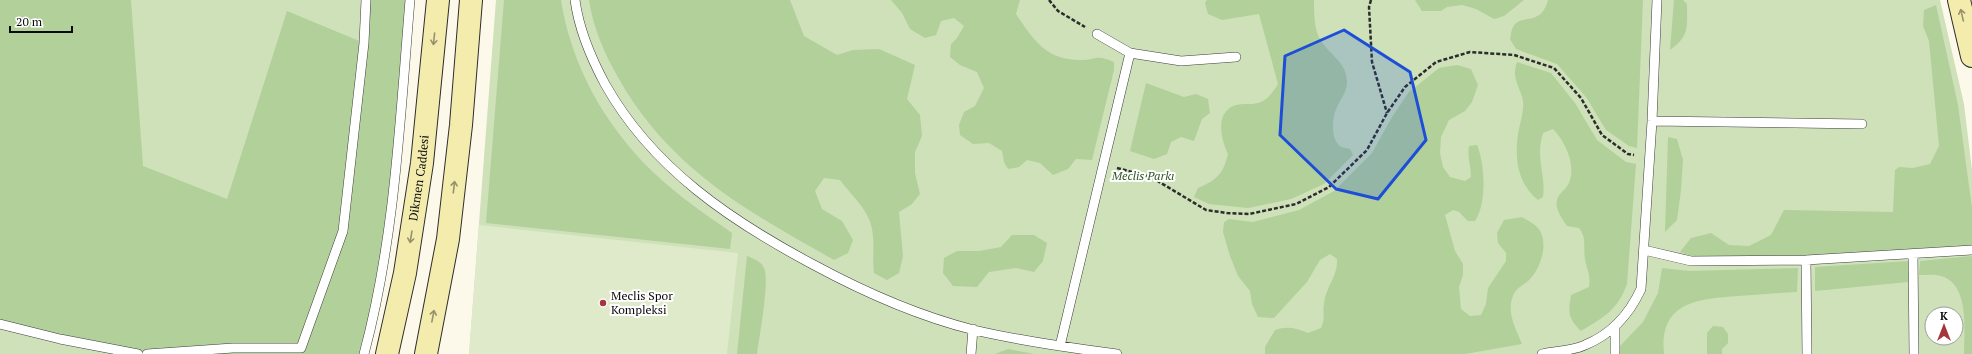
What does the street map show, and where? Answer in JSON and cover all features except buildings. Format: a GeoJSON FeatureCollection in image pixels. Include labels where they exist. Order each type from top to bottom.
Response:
{"type":"FeatureCollection","features":[{"type":"Feature","properties":{"kind":"main road","name":"Dikmen Caddesi"},"geometry":{"type":"LineString","coordinates":[[387,354],[405,273],[422,163],[438,0]]}},
{"type":"Feature","properties":{"kind":"main road"},"geometry":{"type":"LineString","coordinates":[[426,354],[448,240],[461,125],[471,0]]}},
{"type":"Feature","properties":{"kind":"main road"},"geometry":{"type":"LineString","coordinates":[[1959,0],[1972,56]]}},
{"type":"Feature","properties":{"kind":"lane"},"geometry":{"type":"LineString","coordinates":[[147,354],[185,353],[233,348],[301,348],[343,231],[364,43],[366,0]]}},
{"type":"Feature","properties":{"kind":"lane"},"geometry":{"type":"LineString","coordinates":[[364,354],[375,311],[394,184],[410,0]]}},
{"type":"Feature","properties":{"kind":"lane"},"geometry":{"type":"LineString","coordinates":[[575,0],[576,12],[591,59],[612,97],[637,133],[662,160],[690,185],[730,216],[771,242],[826,271],[881,298],[929,316],[973,329],[1060,346],[1117,354]]}},
{"type":"Feature","properties":{"kind":"lane"},"geometry":{"type":"LineString","coordinates":[[1542,354],[1584,346],[1615,327],[1632,307],[1641,289],[1650,158],[1657,0]]}},
{"type":"Feature","properties":{"kind":"lane"},"geometry":{"type":"LineString","coordinates":[[1097,34],[1130,53],[1181,61],[1236,57]]}},
{"type":"Feature","properties":{"kind":"lane"},"geometry":{"type":"LineString","coordinates":[[1060,346],[1105,165],[1130,53]]}},
{"type":"Feature","properties":{"kind":"lane"},"geometry":{"type":"LineString","coordinates":[[1652,121],[1862,124]]}},
{"type":"Feature","properties":{"kind":"lane"},"geometry":{"type":"LineString","coordinates":[[1644,250],[1691,261],[1806,260],[1913,255],[1972,250]]}},
{"type":"Feature","properties":{"kind":"lane"},"geometry":{"type":"LineString","coordinates":[[1913,255],[1914,354]]}},
{"type":"Feature","properties":{"kind":"lane"},"geometry":{"type":"LineString","coordinates":[[1806,260],[1806,354]]}},
{"type":"Feature","properties":{"kind":"lane"},"geometry":{"type":"LineString","coordinates":[[0,324],[60,339],[138,354]]}},
{"type":"Feature","properties":{"kind":"lane"},"geometry":{"type":"LineString","coordinates":[[1615,327],[1615,354]]}},
{"type":"Feature","properties":{"kind":"lane"},"geometry":{"type":"LineString","coordinates":[[971,354],[973,329]]}},
{"type":"Feature","properties":{"kind":"path"},"geometry":{"type":"LineString","coordinates":[[1049,0],[1058,11],[1097,34]]}},
{"type":"Feature","properties":{"kind":"path"},"geometry":{"type":"LineString","coordinates":[[1371,0],[1369,7],[1372,62],[1387,113]]}},
{"type":"Feature","properties":{"kind":"path"},"geometry":{"type":"LineString","coordinates":[[1105,165],[1151,177],[1206,210],[1249,214],[1296,204],[1329,187],[1367,150],[1387,113],[1405,87],[1436,62],[1470,52],[1514,55],[1554,68],[1581,98],[1602,135],[1628,154],[1650,158]]}},
{"type":"Feature","properties":{"kind":"highlighted area"},"geometry":{"type":"Polygon","coordinates":[[[1344,30],[1410,72],[1426,140],[1378,199],[1336,189],[1280,135],[1285,56],[1344,30]]]}},
{"type":"Feature","properties":{"kind":"green space"},"geometry":{"type":"Polygon","coordinates":[[[0,0],[410,0],[364,354],[0,354],[0,0]]]}},
{"type":"Feature","properties":{"kind":"green space"},"geometry":{"type":"Polygon","coordinates":[[[0,0],[131,0],[143,166],[227,199],[287,11],[364,43],[366,0],[410,0],[394,184],[364,354],[138,354],[0,324],[0,0]]]}},
{"type":"Feature","properties":{"kind":"green space","name":"Meclis Parkı"},"geometry":{"type":"Polygon","coordinates":[[[496,0],[1940,0],[1964,104],[1972,170],[1972,354],[469,354],[496,0]]]}},
{"type":"Feature","properties":{"kind":"green space"},"geometry":{"type":"Polygon","coordinates":[[[504,0],[561,0],[573,48],[582,71],[605,115],[636,154],[653,172],[681,196],[732,233],[730,249],[486,223],[504,0]]]}},
{"type":"Feature","properties":{"kind":"green space"},"geometry":{"type":"Polygon","coordinates":[[[589,0],[790,0],[804,36],[837,55],[853,50],[879,49],[915,65],[907,99],[920,115],[922,136],[915,152],[915,173],[920,194],[912,204],[899,212],[903,256],[899,273],[887,280],[874,273],[873,240],[870,222],[859,203],[840,180],[824,178],[815,191],[822,209],[842,221],[853,240],[848,253],[834,260],[741,205],[686,163],[639,111],[619,79],[600,41],[593,21],[589,0]]]}},
{"type":"Feature","properties":{"kind":"green space"},"geometry":{"type":"Polygon","coordinates":[[[891,0],[1020,0],[1016,14],[1028,32],[1048,52],[1067,59],[1084,60],[1102,58],[1114,62],[1114,70],[1092,160],[1076,159],[1068,169],[1053,175],[1040,163],[1027,160],[1019,167],[1008,169],[1004,162],[1002,151],[989,143],[973,144],[960,135],[959,125],[964,112],[975,106],[984,88],[977,72],[960,65],[950,57],[951,44],[957,38],[964,26],[954,18],[941,21],[936,35],[925,38],[910,29],[902,13],[891,0]]]}},
{"type":"Feature","properties":{"kind":"green space"},"geometry":{"type":"Polygon","coordinates":[[[1207,0],[1314,0],[1315,20],[1318,35],[1324,45],[1341,64],[1346,75],[1346,89],[1334,116],[1333,128],[1335,139],[1337,144],[1341,147],[1350,149],[1353,155],[1324,184],[1291,199],[1248,208],[1209,204],[1194,197],[1198,188],[1215,179],[1224,167],[1228,154],[1223,141],[1221,126],[1224,114],[1229,108],[1236,105],[1262,102],[1270,95],[1278,84],[1259,14],[1222,20],[1208,14],[1205,3],[1207,0]]]}},
{"type":"Feature","properties":{"kind":"green space"},"geometry":{"type":"Polygon","coordinates":[[[1415,0],[1524,0],[1504,16],[1494,19],[1476,9],[1462,5],[1447,7],[1441,11],[1422,11],[1415,0]]]}},
{"type":"Feature","properties":{"kind":"green space"},"geometry":{"type":"Polygon","coordinates":[[[1548,0],[1643,0],[1637,148],[1629,146],[1606,130],[1586,97],[1557,64],[1516,49],[1510,39],[1513,27],[1521,21],[1541,14],[1548,0]]]}},
{"type":"Feature","properties":{"kind":"green space"},"geometry":{"type":"Polygon","coordinates":[[[1674,0],[1683,0],[1687,4],[1687,25],[1681,40],[1670,50],[1674,0]]]}},
{"type":"Feature","properties":{"kind":"green space"},"geometry":{"type":"Polygon","coordinates":[[[1936,5],[1958,105],[1972,208],[1972,246],[1806,256],[1691,256],[1680,252],[1691,238],[1711,233],[1729,245],[1749,246],[1771,235],[1784,210],[1893,212],[1895,170],[1899,167],[1913,168],[1930,164],[1939,146],[1929,41],[1923,26],[1924,10],[1936,5]]]}},
{"type":"Feature","properties":{"kind":"green space"},"geometry":{"type":"Polygon","coordinates":[[[1517,62],[1551,73],[1575,103],[1597,140],[1626,162],[1636,164],[1627,284],[1619,301],[1614,307],[1603,317],[1581,331],[1571,319],[1569,306],[1571,295],[1589,287],[1590,279],[1585,259],[1584,239],[1579,228],[1567,226],[1559,214],[1557,205],[1558,197],[1568,186],[1570,180],[1570,160],[1565,146],[1553,129],[1543,133],[1540,158],[1544,188],[1543,197],[1538,200],[1525,185],[1518,168],[1517,158],[1517,139],[1523,101],[1515,78],[1515,68],[1517,62]]]}},
{"type":"Feature","properties":{"kind":"green space"},"geometry":{"type":"Polygon","coordinates":[[[1457,65],[1471,69],[1478,85],[1472,102],[1465,111],[1449,120],[1441,137],[1440,153],[1443,167],[1450,177],[1465,181],[1471,177],[1468,154],[1469,146],[1477,145],[1482,162],[1484,183],[1482,204],[1475,221],[1468,221],[1459,212],[1453,210],[1445,215],[1455,251],[1463,264],[1463,275],[1459,287],[1461,309],[1470,316],[1481,315],[1486,304],[1488,288],[1506,261],[1506,253],[1498,243],[1497,233],[1504,220],[1522,217],[1537,227],[1543,239],[1543,246],[1538,268],[1528,281],[1516,290],[1511,302],[1511,314],[1522,344],[1465,354],[1265,354],[1265,347],[1275,330],[1292,328],[1308,333],[1321,328],[1325,298],[1336,271],[1337,259],[1330,254],[1320,260],[1307,282],[1274,318],[1258,317],[1252,304],[1250,291],[1238,276],[1230,256],[1223,232],[1224,222],[1229,219],[1253,222],[1299,210],[1334,191],[1372,153],[1392,117],[1409,92],[1439,68],[1457,65]]]}},
{"type":"Feature","properties":{"kind":"green space"},"geometry":{"type":"Polygon","coordinates":[[[1146,83],[1184,97],[1196,94],[1208,99],[1210,113],[1202,119],[1194,141],[1181,137],[1171,142],[1167,154],[1154,159],[1130,151],[1146,83]]]}},
{"type":"Feature","properties":{"kind":"green space"},"geometry":{"type":"Polygon","coordinates":[[[1668,137],[1677,139],[1683,160],[1677,220],[1665,232],[1668,137]]]}},
{"type":"Feature","properties":{"kind":"green space","name":"Meclis Spor Kompleksi"},"geometry":{"type":"Polygon","coordinates":[[[479,225],[738,253],[727,354],[469,354],[479,225]]]}},
{"type":"Feature","properties":{"kind":"green space"},"geometry":{"type":"Polygon","coordinates":[[[1012,235],[1034,235],[1047,243],[1043,261],[1034,272],[1016,268],[989,272],[977,287],[953,286],[943,273],[944,258],[957,251],[979,251],[1001,247],[1012,235]]]}},
{"type":"Feature","properties":{"kind":"green space"},"geometry":{"type":"Polygon","coordinates":[[[747,256],[755,259],[764,268],[766,275],[765,296],[757,354],[737,354],[747,256]]]}},
{"type":"Feature","properties":{"kind":"green space"},"geometry":{"type":"Polygon","coordinates":[[[1972,256],[1972,354],[1964,354],[1964,306],[1962,306],[1957,288],[1950,281],[1941,276],[1919,275],[1920,261],[1972,256]]]}},
{"type":"Feature","properties":{"kind":"green space"},"geometry":{"type":"Polygon","coordinates":[[[1909,261],[1908,282],[1815,291],[1815,267],[1909,261]]]}},
{"type":"Feature","properties":{"kind":"green space"},"geometry":{"type":"Polygon","coordinates":[[[1662,268],[1690,271],[1798,268],[1797,292],[1723,297],[1695,302],[1674,314],[1668,323],[1664,337],[1664,354],[1620,354],[1620,346],[1643,322],[1658,293],[1662,268]]]}},
{"type":"Feature","properties":{"kind":"green space"},"geometry":{"type":"Polygon","coordinates":[[[1713,326],[1723,327],[1728,334],[1728,343],[1722,349],[1722,354],[1707,354],[1707,333],[1713,326]]]}},
{"type":"Feature","properties":{"kind":"green space"},"geometry":{"type":"Polygon","coordinates":[[[1008,349],[1034,354],[995,354],[1008,349]]]}},
{"type":"Feature","properties":{"kind":"place","name":"Meclis Spor Kompleksi"},"geometry":{"type":"Point","coordinates":[603,303]}}]}
